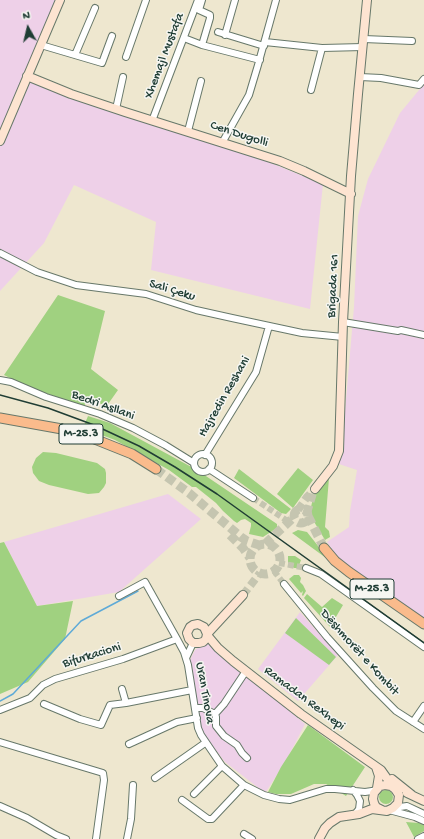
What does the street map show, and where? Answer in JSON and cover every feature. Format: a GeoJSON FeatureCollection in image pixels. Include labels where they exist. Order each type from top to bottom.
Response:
{"type":"FeatureCollection","features":[{"type":"Feature","properties":{"kind":"main road","name":"M-25.3"},"geometry":{"type":"LineString","coordinates":[[0,418],[62,429],[92,438],[132,454],[154,471],[118,454],[83,441],[50,432],[0,424]]}},
{"type":"Feature","properties":{"kind":"main road","name":"M-25.3"},"geometry":{"type":"LineString","coordinates":[[324,548],[335,562],[424,624]]}},
{"type":"Feature","properties":{"kind":"street"},"geometry":{"type":"LineString","coordinates":[[0,141],[60,0]]}},
{"type":"Feature","properties":{"kind":"street"},"geometry":{"type":"LineString","coordinates":[[126,57],[141,18],[146,0]]}},
{"type":"Feature","properties":{"kind":"street","name":"Xhemajl Mustafa"},"geometry":{"type":"LineString","coordinates":[[152,121],[198,0]]}},
{"type":"Feature","properties":{"kind":"street"},"geometry":{"type":"LineString","coordinates":[[202,0],[199,10],[210,15],[210,18],[202,45]]}},
{"type":"Feature","properties":{"kind":"street"},"geometry":{"type":"LineString","coordinates":[[224,35],[235,0]]}},
{"type":"Feature","properties":{"kind":"street"},"geometry":{"type":"LineString","coordinates":[[222,143],[248,95],[260,60],[276,0]]}},
{"type":"Feature","properties":{"kind":"street","name":"Brigada 161"},"geometry":{"type":"LineString","coordinates":[[315,489],[333,466],[339,451],[343,337],[354,134],[367,0]]}},
{"type":"Feature","properties":{"kind":"street"},"geometry":{"type":"LineString","coordinates":[[75,56],[95,8]]}},
{"type":"Feature","properties":{"kind":"street"},"geometry":{"type":"LineString","coordinates":[[218,32],[224,35],[264,44],[322,48],[363,43],[412,41]]}},
{"type":"Feature","properties":{"kind":"street"},"geometry":{"type":"LineString","coordinates":[[41,45],[102,63],[112,36]]}},
{"type":"Feature","properties":{"kind":"street"},"geometry":{"type":"LineString","coordinates":[[184,38],[202,45],[260,60]]}},
{"type":"Feature","properties":{"kind":"street"},"geometry":{"type":"LineString","coordinates":[[311,90],[322,48]]}},
{"type":"Feature","properties":{"kind":"street","name":"Cen Dugolli"},"geometry":{"type":"LineString","coordinates":[[27,76],[71,94],[280,161],[351,194]]}},
{"type":"Feature","properties":{"kind":"street"},"geometry":{"type":"LineString","coordinates":[[116,109],[123,77]]}},
{"type":"Feature","properties":{"kind":"street"},"geometry":{"type":"LineString","coordinates":[[360,77],[381,78],[420,85],[424,79]]}},
{"type":"Feature","properties":{"kind":"street"},"geometry":{"type":"LineString","coordinates":[[188,131],[202,82]]}},
{"type":"Feature","properties":{"kind":"street","name":"Sali Çeku"},"geometry":{"type":"LineString","coordinates":[[0,253],[37,272],[76,285],[146,294],[196,310],[269,326],[302,333],[343,337]]}},
{"type":"Feature","properties":{"kind":"street"},"geometry":{"type":"LineString","coordinates":[[344,322],[398,331],[401,330],[424,335]]}},
{"type":"Feature","properties":{"kind":"street","name":"Hajredin Reshani"},"geometry":{"type":"LineString","coordinates":[[205,455],[256,372],[269,326]]}},
{"type":"Feature","properties":{"kind":"street","name":"Bedri Asllani"},"geometry":{"type":"LineString","coordinates":[[0,380],[11,382],[46,397],[100,414],[133,428],[194,463]]}},
{"type":"Feature","properties":{"kind":"street"},"geometry":{"type":"LineString","coordinates":[[205,455],[211,461],[211,464],[209,469],[204,472],[198,470],[194,466],[194,463],[198,456],[205,455]]}},
{"type":"Feature","properties":{"kind":"street"},"geometry":{"type":"LineString","coordinates":[[209,469],[253,498]]}},
{"type":"Feature","properties":{"kind":"street"},"geometry":{"type":"LineString","coordinates":[[306,568],[321,574],[424,647]]}},
{"type":"Feature","properties":{"kind":"street"},"geometry":{"type":"LineString","coordinates":[[118,596],[145,582],[178,639],[186,658]]}},
{"type":"Feature","properties":{"kind":"street","name":"Dëshmorët e Kombit"},"geometry":{"type":"LineString","coordinates":[[284,584],[327,637],[373,688],[396,711],[424,729]]}},
{"type":"Feature","properties":{"kind":"street"},"geometry":{"type":"LineString","coordinates":[[205,634],[200,624],[190,627],[190,638],[199,644],[205,634],[219,622],[243,595]]}},
{"type":"Feature","properties":{"kind":"street","name":"Ramadan Rexhepi"},"geometry":{"type":"LineString","coordinates":[[205,634],[218,648],[301,714],[376,767],[384,774],[396,791]]}},
{"type":"Feature","properties":{"kind":"street","name":"Bifurkacioni"},"geometry":{"type":"LineString","coordinates":[[0,710],[30,698],[43,685],[55,679],[123,659],[178,639],[190,638]]}},
{"type":"Feature","properties":{"kind":"street","name":"Uran Tinova"},"geometry":{"type":"LineString","coordinates":[[190,638],[186,658],[198,728],[205,743],[222,766],[244,785],[264,795],[290,800],[326,789],[369,792],[376,789]]}},
{"type":"Feature","properties":{"kind":"street"},"geometry":{"type":"LineString","coordinates":[[246,670],[224,704],[215,714],[216,726],[224,736],[237,744],[247,758]]}},
{"type":"Feature","properties":{"kind":"street"},"geometry":{"type":"LineString","coordinates":[[122,689],[126,703]]}},
{"type":"Feature","properties":{"kind":"street"},"geometry":{"type":"LineString","coordinates":[[44,704],[80,719],[101,725],[110,705],[192,690]]}},
{"type":"Feature","properties":{"kind":"street"},"geometry":{"type":"LineString","coordinates":[[413,722],[424,706]]}},
{"type":"Feature","properties":{"kind":"street"},"geometry":{"type":"LineString","coordinates":[[195,708],[203,708],[215,714]]}},
{"type":"Feature","properties":{"kind":"street"},"geometry":{"type":"LineString","coordinates":[[129,744],[177,722],[197,718]]}},
{"type":"Feature","properties":{"kind":"street"},"geometry":{"type":"LineString","coordinates":[[0,742],[102,773],[104,780],[96,839]]}},
{"type":"Feature","properties":{"kind":"street"},"geometry":{"type":"LineString","coordinates":[[155,778],[205,743]]}},
{"type":"Feature","properties":{"kind":"street"},"geometry":{"type":"LineString","coordinates":[[194,794],[222,766]]}},
{"type":"Feature","properties":{"kind":"street"},"geometry":{"type":"LineString","coordinates":[[367,810],[373,800],[379,776],[376,767]]}},
{"type":"Feature","properties":{"kind":"street"},"geometry":{"type":"LineString","coordinates":[[384,774],[424,801]]}},
{"type":"Feature","properties":{"kind":"street"},"geometry":{"type":"LineString","coordinates":[[127,839],[131,819],[134,785]]}},
{"type":"Feature","properties":{"kind":"street"},"geometry":{"type":"LineString","coordinates":[[182,800],[208,819],[212,820],[244,785]]}},
{"type":"Feature","properties":{"kind":"street"},"geometry":{"type":"LineString","coordinates":[[376,789],[385,785],[396,791],[412,794]]}},
{"type":"Feature","properties":{"kind":"street"},"geometry":{"type":"LineString","coordinates":[[356,791],[370,796],[376,806],[424,821]]}},
{"type":"Feature","properties":{"kind":"street"},"geometry":{"type":"LineString","coordinates":[[355,814],[359,809],[360,801],[356,791]]}},
{"type":"Feature","properties":{"kind":"street"},"geometry":{"type":"LineString","coordinates":[[396,791],[402,801],[424,814]]}},
{"type":"Feature","properties":{"kind":"street"},"geometry":{"type":"LineString","coordinates":[[388,809],[398,803],[396,791]]}},
{"type":"Feature","properties":{"kind":"street"},"geometry":{"type":"LineString","coordinates":[[0,806],[28,818],[66,839]]}},
{"type":"Feature","properties":{"kind":"street"},"geometry":{"type":"LineString","coordinates":[[319,839],[325,828],[339,817],[367,810],[388,809],[401,806],[410,807]]}},
{"type":"Feature","properties":{"kind":"street"},"geometry":{"type":"LineString","coordinates":[[244,834],[252,839]]}},
{"type":"Feature","properties":{"kind":"street"},"geometry":{"type":"LineString","coordinates":[[418,839],[424,836]]}},
{"type":"Feature","properties":{"kind":"shaded area"},"geometry":{"type":"Polygon","coordinates":[[[0,0],[56,0],[23,76],[241,151],[323,184],[310,309],[151,270],[156,222],[74,185],[44,243],[0,291],[0,0]]]}},
{"type":"Feature","properties":{"kind":"shaded area"},"geometry":{"type":"Polygon","coordinates":[[[424,84],[424,622],[341,563],[327,542],[349,527],[350,511],[357,470],[337,463],[342,446],[354,307],[358,216],[368,179],[400,113],[424,84]]]}},
{"type":"Feature","properties":{"kind":"shaded area"},"geometry":{"type":"Polygon","coordinates":[[[168,494],[201,519],[119,592],[37,606],[4,542],[168,494]]]}},
{"type":"Feature","properties":{"kind":"shaded area"},"geometry":{"type":"Polygon","coordinates":[[[300,612],[338,655],[298,701],[258,669],[300,612]]]}},
{"type":"Feature","properties":{"kind":"shaded area"},"geometry":{"type":"Polygon","coordinates":[[[206,642],[305,724],[285,763],[265,793],[225,762],[203,734],[197,714],[187,666],[195,650],[206,642]]]}},
{"type":"Feature","properties":{"kind":"green space"},"geometry":{"type":"Polygon","coordinates":[[[58,295],[105,311],[91,369],[118,390],[106,407],[90,397],[84,406],[30,388],[4,375],[58,295]]]}},
{"type":"Feature","properties":{"kind":"green space"},"geometry":{"type":"Polygon","coordinates":[[[88,416],[110,423],[197,470],[277,524],[277,528],[263,537],[249,534],[251,523],[245,519],[237,523],[196,487],[192,487],[169,470],[115,440],[83,428],[88,416]]]}},
{"type":"Feature","properties":{"kind":"green space"},"geometry":{"type":"Polygon","coordinates":[[[43,452],[56,453],[97,463],[105,469],[106,483],[104,487],[99,493],[88,494],[49,485],[39,481],[33,473],[32,467],[36,458],[43,452]]]}},
{"type":"Feature","properties":{"kind":"green space"},"geometry":{"type":"Polygon","coordinates":[[[298,468],[313,480],[293,508],[277,494],[298,468]]]}},
{"type":"Feature","properties":{"kind":"green space"},"geometry":{"type":"Polygon","coordinates":[[[239,469],[291,509],[286,514],[281,513],[234,478],[239,469]]]}},
{"type":"Feature","properties":{"kind":"green space"},"geometry":{"type":"Polygon","coordinates":[[[329,478],[325,527],[329,531],[330,537],[325,540],[310,515],[314,494],[329,478]]]}},
{"type":"Feature","properties":{"kind":"green space"},"geometry":{"type":"Polygon","coordinates":[[[298,530],[307,532],[330,561],[292,533],[298,530]]]}},
{"type":"Feature","properties":{"kind":"green space"},"geometry":{"type":"Polygon","coordinates":[[[4,542],[37,606],[73,601],[65,639],[28,682],[0,694],[0,543],[4,542]]]}},
{"type":"Feature","properties":{"kind":"green space"},"geometry":{"type":"Polygon","coordinates":[[[288,556],[295,556],[301,560],[298,568],[294,568],[289,564],[288,556]]]}},
{"type":"Feature","properties":{"kind":"green space"},"geometry":{"type":"Polygon","coordinates":[[[294,575],[299,575],[301,578],[300,582],[306,591],[303,596],[303,591],[301,593],[289,579],[294,575]]]}},
{"type":"Feature","properties":{"kind":"green space"},"geometry":{"type":"Polygon","coordinates":[[[307,594],[322,607],[332,598],[343,605],[330,627],[304,598],[307,594]]]}},
{"type":"Feature","properties":{"kind":"green space"},"geometry":{"type":"Polygon","coordinates":[[[296,618],[336,657],[329,665],[285,633],[296,618]]]}},
{"type":"Feature","properties":{"kind":"green space"},"geometry":{"type":"Polygon","coordinates":[[[308,725],[365,767],[346,796],[326,784],[314,784],[291,794],[276,794],[268,792],[281,767],[308,725]]]}},
{"type":"Feature","properties":{"kind":"green space"},"geometry":{"type":"Polygon","coordinates":[[[386,790],[391,792],[393,797],[391,802],[386,804],[381,802],[379,797],[381,792],[386,790]]]}},
{"type":"Feature","properties":{"kind":"green space"},"geometry":{"type":"Polygon","coordinates":[[[406,822],[424,825],[424,831],[414,837],[406,822]]]}},
{"type":"Feature","properties":{"kind":"waterway"},"geometry":{"type":"LineString","coordinates":[[0,701],[13,694],[81,621],[138,591]]}},
{"type":"Feature","properties":{"kind":"tunnel"},"geometry":{"type":"LineString","coordinates":[[156,469],[189,493],[241,537],[247,541],[259,545]]}},
{"type":"Feature","properties":{"kind":"tunnel"},"geometry":{"type":"LineString","coordinates":[[298,510],[315,489]]}},
{"type":"Feature","properties":{"kind":"tunnel"},"geometry":{"type":"LineString","coordinates":[[307,513],[313,493]]}},
{"type":"Feature","properties":{"kind":"tunnel"},"geometry":{"type":"LineString","coordinates":[[253,498],[289,522]]}},
{"type":"Feature","properties":{"kind":"tunnel"},"geometry":{"type":"LineString","coordinates":[[301,509],[306,511],[308,516],[306,521],[301,523],[296,521],[294,516],[296,511],[301,509]]}},
{"type":"Feature","properties":{"kind":"tunnel"},"geometry":{"type":"LineString","coordinates":[[308,516],[324,548]]}},
{"type":"Feature","properties":{"kind":"tunnel"},"geometry":{"type":"LineString","coordinates":[[265,544],[294,517]]}},
{"type":"Feature","properties":{"kind":"tunnel"},"geometry":{"type":"LineString","coordinates":[[230,535],[243,548],[250,558]]}},
{"type":"Feature","properties":{"kind":"tunnel"},"geometry":{"type":"LineString","coordinates":[[265,544],[271,545],[279,553],[280,559],[279,565],[271,573],[265,574],[259,573],[251,565],[250,559],[251,553],[259,545],[265,544]]}},
{"type":"Feature","properties":{"kind":"tunnel"},"geometry":{"type":"LineString","coordinates":[[279,563],[306,568]]}},
{"type":"Feature","properties":{"kind":"tunnel"},"geometry":{"type":"LineString","coordinates":[[274,571],[284,584]]}},
{"type":"Feature","properties":{"kind":"tunnel"},"geometry":{"type":"LineString","coordinates":[[243,595],[260,573]]}},
{"type":"Feature","properties":{"kind":"railway"},"geometry":{"type":"LineString","coordinates":[[0,395],[48,408],[94,425],[139,446],[175,467],[217,494],[424,643]]}}]}
